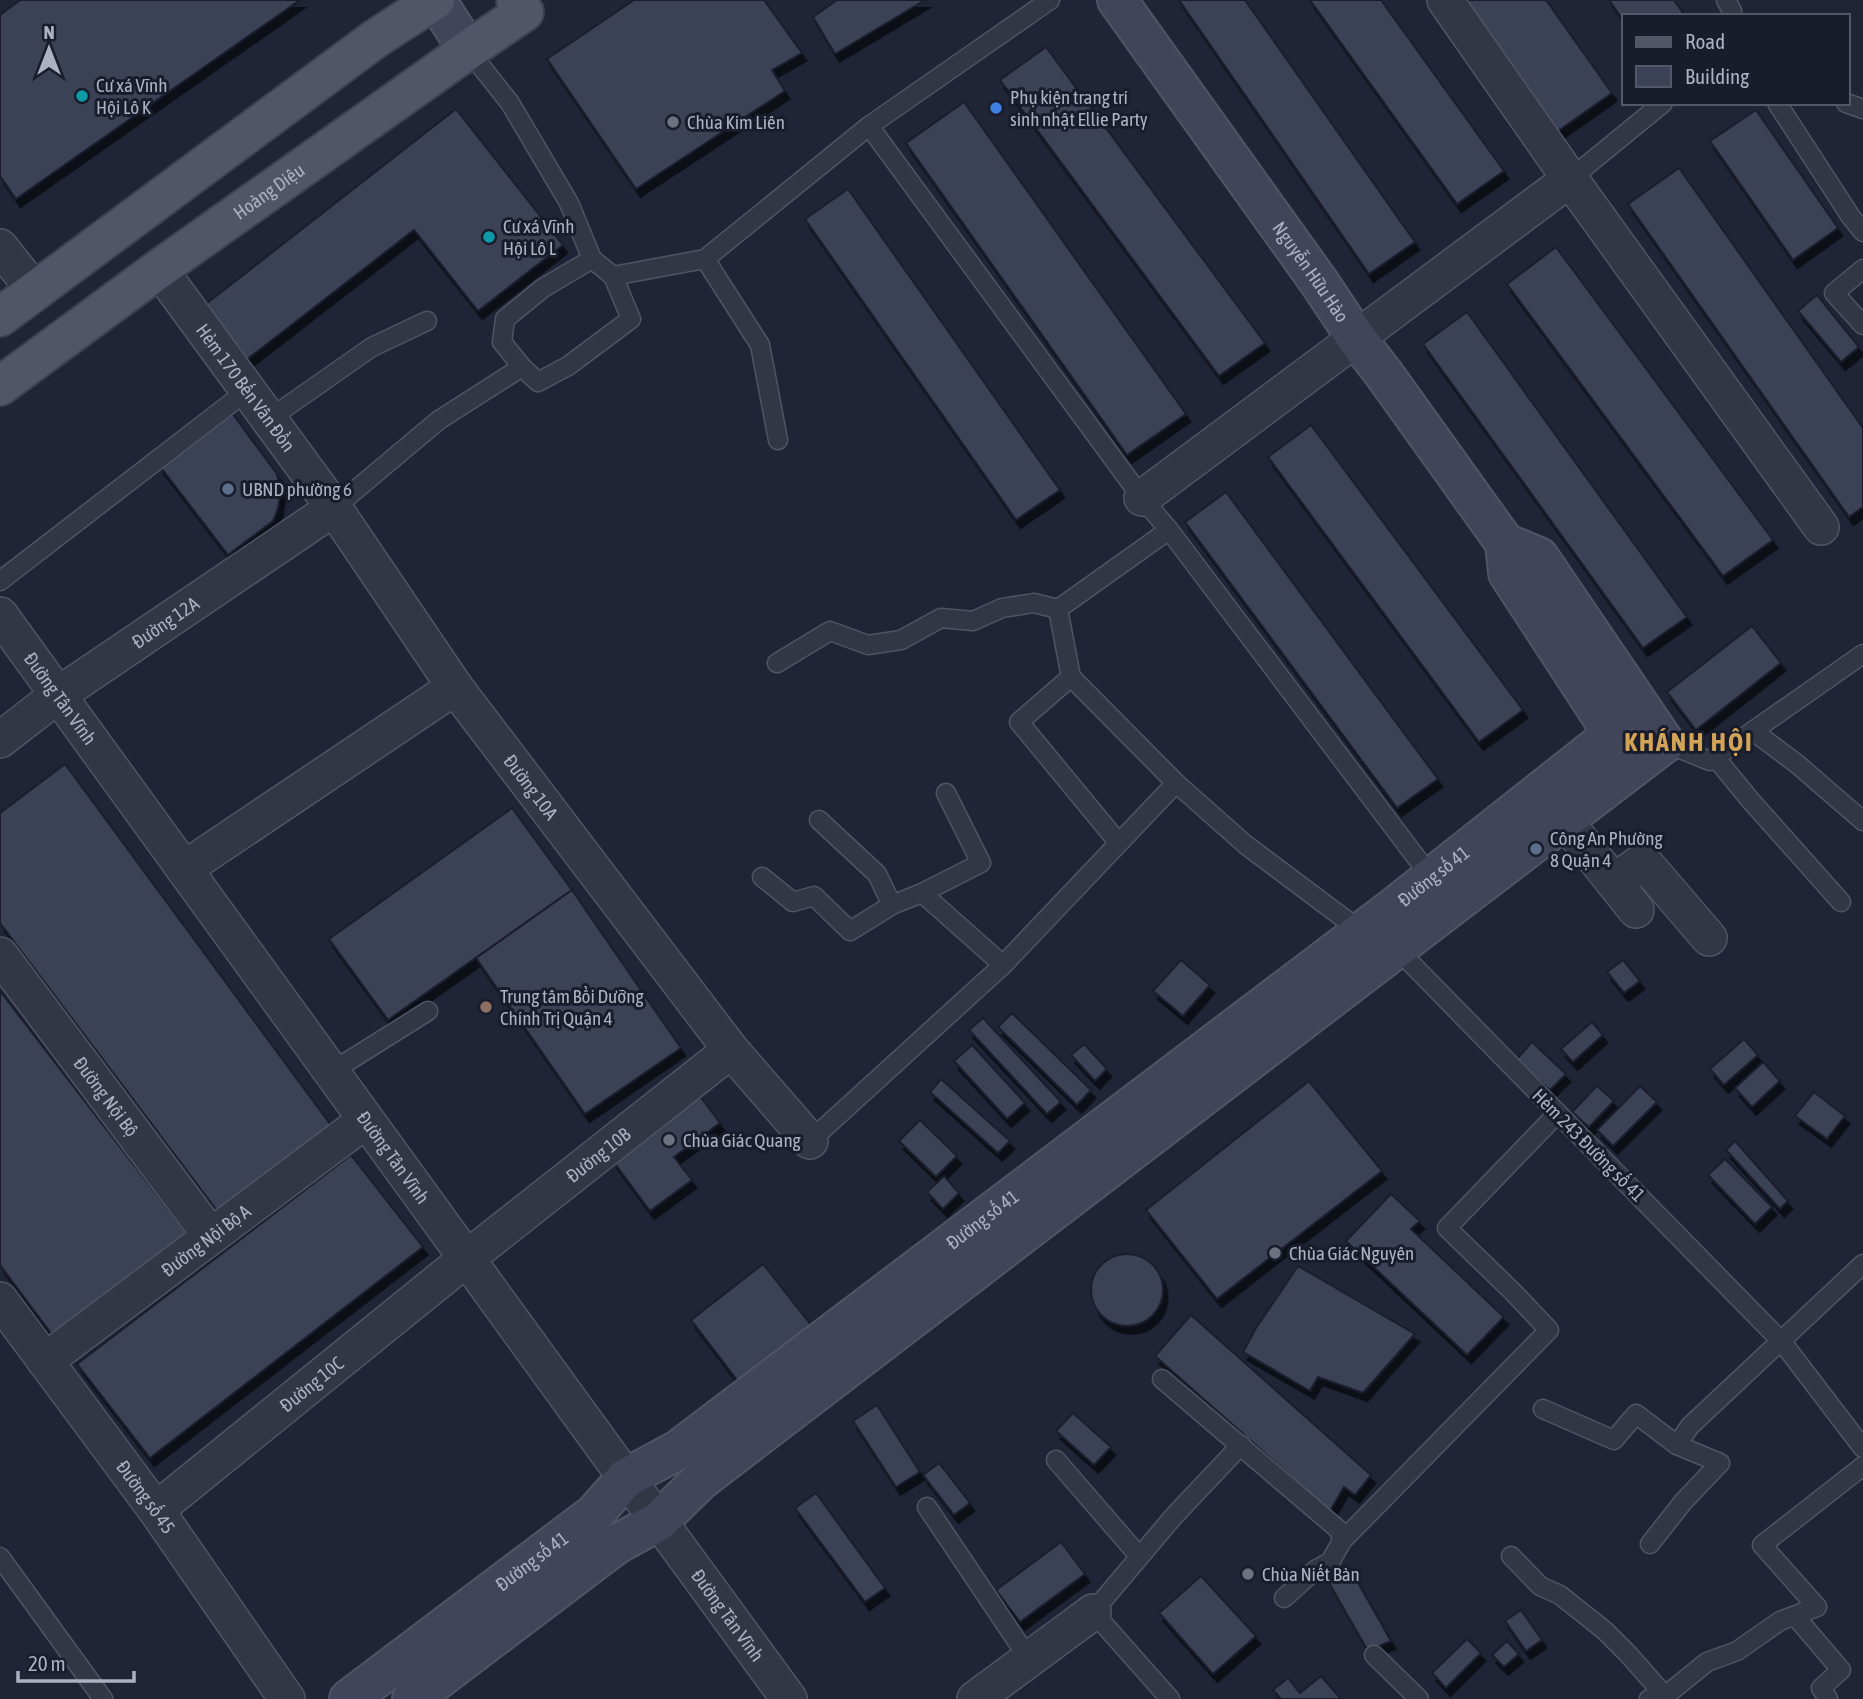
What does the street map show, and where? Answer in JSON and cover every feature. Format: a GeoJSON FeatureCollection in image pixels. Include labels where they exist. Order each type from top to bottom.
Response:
{"type":"FeatureCollection","features":[{"type":"Feature","properties":{"kind":"main road"},"geometry":{"type":"LineString","coordinates":[[0,317],[376,39],[436,0]]}},
{"type":"Feature","properties":{"kind":"main road","name":"Hoàng Diệu"},"geometry":{"type":"LineString","coordinates":[[0,386],[528,4]]}},
{"type":"Feature","properties":{"kind":"street"},"geometry":{"type":"LineString","coordinates":[[436,0],[468,50]]}},
{"type":"Feature","properties":{"kind":"street","name":"Nguyễn Hữu Hào"},"geometry":{"type":"LineString","coordinates":[[1116,0],[1505,543],[1508,573],[1613,734]]}},
{"type":"Feature","properties":{"kind":"street"},"geometry":{"type":"LineString","coordinates":[[1445,0],[1570,179],[1821,527]]}},
{"type":"Feature","properties":{"kind":"street"},"geometry":{"type":"LineString","coordinates":[[1142,498],[1570,179]]}},
{"type":"Feature","properties":{"kind":"street"},"geometry":{"type":"LineString","coordinates":[[0,247],[35,291]]}},
{"type":"Feature","properties":{"kind":"street","name":"Hẻm 170 Bến Vân Đồn"},"geometry":{"type":"LineString","coordinates":[[159,269],[334,508],[455,687]]}},
{"type":"Feature","properties":{"kind":"street","name":"Đường 12A"},"geometry":{"type":"LineString","coordinates":[[0,740],[58,695],[334,508]]}},
{"type":"Feature","properties":{"kind":"street"},"geometry":{"type":"LineString","coordinates":[[1505,543],[1539,557],[1665,743]]}},
{"type":"Feature","properties":{"kind":"street","name":"Đường Tân Vĩnh"},"geometry":{"type":"LineString","coordinates":[[0,615],[659,1521],[776,1694]]}},
{"type":"Feature","properties":{"kind":"street"},"geometry":{"type":"LineString","coordinates":[[184,869],[455,687]]}},
{"type":"Feature","properties":{"kind":"street","name":"Đường 10A"},"geometry":{"type":"LineString","coordinates":[[455,687],[731,1050],[810,1141]]}},
{"type":"Feature","properties":{"kind":"street"},"geometry":{"type":"LineString","coordinates":[[1613,734],[1665,743]]}},
{"type":"Feature","properties":{"kind":"street","name":"Đường số 41"},"geometry":{"type":"LineString","coordinates":[[349,1699],[594,1514],[626,1478],[678,1450],[1362,932],[1613,734]]}},
{"type":"Feature","properties":{"kind":"street","name":"Đường số 41"},"geometry":{"type":"LineString","coordinates":[[412,1699],[617,1544],[659,1521],[701,1480],[1665,743]]}},
{"type":"Feature","properties":{"kind":"street"},"geometry":{"type":"LineString","coordinates":[[1564,821],[1636,910]]}},
{"type":"Feature","properties":{"kind":"street"},"geometry":{"type":"LineString","coordinates":[[1614,882],[1643,861],[1709,938]]}},
{"type":"Feature","properties":{"kind":"street","name":"Đường Nội Bộ"},"geometry":{"type":"LineString","coordinates":[[0,956],[211,1236]]}},
{"type":"Feature","properties":{"kind":"street","name":"Đường 10B"},"geometry":{"type":"LineString","coordinates":[[466,1259],[731,1050]]}},
{"type":"Feature","properties":{"kind":"street","name":"Đường Nội Bộ A"},"geometry":{"type":"LineString","coordinates":[[45,1361],[366,1120]]}},
{"type":"Feature","properties":{"kind":"street","name":"Đường 10C"},"geometry":{"type":"LineString","coordinates":[[156,1510],[466,1259]]}},
{"type":"Feature","properties":{"kind":"street","name":"Đường số 45"},"geometry":{"type":"LineString","coordinates":[[0,1300],[156,1510],[287,1699]]}},
{"type":"Feature","properties":{"kind":"street"},"geometry":{"type":"LineString","coordinates":[[975,1699],[1093,1612]]}},
{"type":"Feature","properties":{"kind":"lane"},"geometry":{"type":"LineString","coordinates":[[612,276],[705,259],[869,126],[1050,0]]}},
{"type":"Feature","properties":{"kind":"lane"},"geometry":{"type":"LineString","coordinates":[[468,50],[510,103],[569,203],[592,259],[612,276],[631,319],[568,366],[538,382],[502,342],[505,319],[543,288],[592,259]]}},
{"type":"Feature","properties":{"kind":"lane"},"geometry":{"type":"LineString","coordinates":[[1570,179],[1660,105]]}},
{"type":"Feature","properties":{"kind":"lane"},"geometry":{"type":"LineString","coordinates":[[1778,105],[1863,232]]}},
{"type":"Feature","properties":{"kind":"lane"},"geometry":{"type":"LineString","coordinates":[[869,126],[1142,498],[1431,877]]}},
{"type":"Feature","properties":{"kind":"lane"},"geometry":{"type":"LineString","coordinates":[[705,259],[760,345],[778,440]]}},
{"type":"Feature","properties":{"kind":"lane"},"geometry":{"type":"LineString","coordinates":[[1863,269],[1834,293],[1863,325]]}},
{"type":"Feature","properties":{"kind":"lane"},"geometry":{"type":"LineString","coordinates":[[269,419],[372,347],[427,321]]}},
{"type":"Feature","properties":{"kind":"lane"},"geometry":{"type":"LineString","coordinates":[[334,508],[439,419],[522,367]]}},
{"type":"Feature","properties":{"kind":"lane"},"geometry":{"type":"LineString","coordinates":[[0,581],[247,390]]}},
{"type":"Feature","properties":{"kind":"lane"},"geometry":{"type":"LineString","coordinates":[[777,663],[830,631],[868,645],[901,640],[941,618],[973,621],[1002,608],[1034,603],[1058,609],[1169,530]]}},
{"type":"Feature","properties":{"kind":"lane"},"geometry":{"type":"LineString","coordinates":[[1058,609],[1071,677],[1176,783],[1245,845],[1362,932]]}},
{"type":"Feature","properties":{"kind":"lane"},"geometry":{"type":"LineString","coordinates":[[1665,743],[1710,761],[1863,654]]}},
{"type":"Feature","properties":{"kind":"lane"},"geometry":{"type":"LineString","coordinates":[[1071,677],[1018,722],[1118,842]]}},
{"type":"Feature","properties":{"kind":"lane"},"geometry":{"type":"LineString","coordinates":[[1753,731],[1797,764],[1863,821]]}},
{"type":"Feature","properties":{"kind":"lane"},"geometry":{"type":"LineString","coordinates":[[1715,757],[1841,902]]}},
{"type":"Feature","properties":{"kind":"lane"},"geometry":{"type":"LineString","coordinates":[[810,1141],[1003,965],[1176,783]]}},
{"type":"Feature","properties":{"kind":"lane"},"geometry":{"type":"LineString","coordinates":[[762,877],[793,902],[814,897],[850,931],[892,905],[981,863],[946,793]]}},
{"type":"Feature","properties":{"kind":"lane"},"geometry":{"type":"LineString","coordinates":[[819,820],[877,874],[892,905]]}},
{"type":"Feature","properties":{"kind":"lane"},"geometry":{"type":"LineString","coordinates":[[922,893],[1003,965]]}},
{"type":"Feature","properties":{"kind":"lane","name":"Hẻm 243 Đường số 41"},"geometry":{"type":"LineString","coordinates":[[1396,948],[1782,1342],[1863,1448]]}},
{"type":"Feature","properties":{"kind":"lane"},"geometry":{"type":"LineString","coordinates":[[331,1072],[428,1011]]}},
{"type":"Feature","properties":{"kind":"lane"},"geometry":{"type":"LineString","coordinates":[[1284,1598],[1315,1570],[1330,1562],[1342,1541],[1549,1330],[1447,1228],[1558,1113]]}},
{"type":"Feature","properties":{"kind":"lane"},"geometry":{"type":"LineString","coordinates":[[1677,1445],[1690,1426],[1863,1264]]}},
{"type":"Feature","properties":{"kind":"lane"},"geometry":{"type":"LineString","coordinates":[[1162,1378],[1339,1530],[1342,1541]]}},
{"type":"Feature","properties":{"kind":"lane"},"geometry":{"type":"LineString","coordinates":[[1543,1409],[1614,1440],[1636,1414],[1677,1445],[1720,1463],[1683,1502],[1650,1544]]}},
{"type":"Feature","properties":{"kind":"lane"},"geometry":{"type":"LineString","coordinates":[[1170,1699],[1093,1612],[1174,1516],[1241,1446]]}},
{"type":"Feature","properties":{"kind":"lane"},"geometry":{"type":"LineString","coordinates":[[1056,1460],[1139,1556]]}},
{"type":"Feature","properties":{"kind":"lane"},"geometry":{"type":"LineString","coordinates":[[1511,1556],[1540,1586],[1559,1595],[1604,1630],[1629,1655],[1657,1698],[1707,1662],[1737,1651],[1780,1621],[1817,1607],[1762,1545],[1863,1466]]}},
{"type":"Feature","properties":{"kind":"lane"},"geometry":{"type":"LineString","coordinates":[[927,1507],[1029,1659]]}},
{"type":"Feature","properties":{"kind":"lane"},"geometry":{"type":"LineString","coordinates":[[0,1557],[103,1699]]}},
{"type":"Feature","properties":{"kind":"lane"},"geometry":{"type":"LineString","coordinates":[[1795,1616],[1841,1670],[1821,1688],[1828,1699]]}},
{"type":"Feature","properties":{"kind":"lane"},"geometry":{"type":"LineString","coordinates":[[1374,1655],[1419,1699]]}},
{"type":"Feature","properties":{"kind":"building","name":"Cư xá Vĩnh Hội Lô K"},"geometry":{"type":"Polygon","coordinates":[[[20,0],[300,0],[16,199],[0,176],[0,15],[20,0]]]}},
{"type":"Feature","properties":{"kind":"building","name":"Chùa Kim Liên"},"geometry":{"type":"Polygon","coordinates":[[[634,0],[764,0],[802,53],[772,70],[785,91],[636,189],[547,59],[634,0]]]}},
{"type":"Feature","properties":{"kind":"building"},"geometry":{"type":"Polygon","coordinates":[[[837,0],[925,0],[835,54],[813,17],[837,0]]]}},
{"type":"Feature","properties":{"kind":"building"},"geometry":{"type":"Polygon","coordinates":[[[1179,0],[1245,0],[1415,242],[1369,274],[1179,0]]]}},
{"type":"Feature","properties":{"kind":"building"},"geometry":{"type":"Polygon","coordinates":[[[1310,0],[1381,0],[1504,171],[1457,204],[1310,0]]]}},
{"type":"Feature","properties":{"kind":"building"},"geometry":{"type":"Polygon","coordinates":[[[1464,0],[1546,0],[1612,93],[1558,131],[1464,0]]]}},
{"type":"Feature","properties":{"kind":"building"},"geometry":{"type":"Polygon","coordinates":[[[1609,0],[1674,0],[1684,14],[1622,14],[1622,19],[1609,0]]]}},
{"type":"Feature","properties":{"kind":"building"},"geometry":{"type":"Polygon","coordinates":[[[1046,47],[1265,343],[1219,376],[1000,80],[1046,47]]]}},
{"type":"Feature","properties":{"kind":"building"},"geometry":{"type":"Polygon","coordinates":[[[964,102],[1186,414],[1127,455],[906,143],[964,102]]]}},
{"type":"Feature","properties":{"kind":"building","name":"Cư xá Vĩnh Hội Lô L"},"geometry":{"type":"Polygon","coordinates":[[[456,109],[563,245],[478,311],[414,230],[245,361],[202,307],[456,109]]]}},
{"type":"Feature","properties":{"kind":"building"},"geometry":{"type":"Polygon","coordinates":[[[1756,110],[1838,228],[1793,260],[1710,141],[1756,110]]]}},
{"type":"Feature","properties":{"kind":"building"},"geometry":{"type":"Polygon","coordinates":[[[1679,168],[1863,428],[1863,507],[1849,517],[1628,204],[1679,168]]]}},
{"type":"Feature","properties":{"kind":"building"},"geometry":{"type":"Polygon","coordinates":[[[848,189],[1060,490],[1016,520],[805,219],[848,189]]]}},
{"type":"Feature","properties":{"kind":"building"},"geometry":{"type":"Polygon","coordinates":[[[1556,247],[1773,540],[1723,576],[1507,284],[1556,247]]]}},
{"type":"Feature","properties":{"kind":"building"},"geometry":{"type":"Polygon","coordinates":[[[1817,295],[1859,347],[1841,362],[1798,311],[1817,295]]]}},
{"type":"Feature","properties":{"kind":"building"},"geometry":{"type":"Polygon","coordinates":[[[1467,312],[1687,617],[1643,648],[1423,344],[1467,312]]]}},
{"type":"Feature","properties":{"kind":"building","name":"UBND phường 6"},"geometry":{"type":"Polygon","coordinates":[[[232,413],[277,474],[280,496],[273,521],[228,555],[159,465],[232,413]]]}},
{"type":"Feature","properties":{"kind":"building"},"geometry":{"type":"Polygon","coordinates":[[[1311,425],[1523,710],[1479,742],[1268,457],[1311,425]]]}},
{"type":"Feature","properties":{"kind":"building"},"geometry":{"type":"Polygon","coordinates":[[[1226,492],[1438,779],[1397,808],[1185,522],[1226,492]]]}},
{"type":"Feature","properties":{"kind":"building"},"geometry":{"type":"Polygon","coordinates":[[[1752,626],[1781,663],[1696,730],[1667,692],[1752,626]]]}},
{"type":"Feature","properties":{"kind":"building"},"geometry":{"type":"Polygon","coordinates":[[[65,764],[336,1132],[221,1216],[0,923],[0,813],[65,764]]]}},
{"type":"Feature","properties":{"kind":"building"},"geometry":{"type":"Polygon","coordinates":[[[512,808],[572,890],[388,1020],[329,939],[512,808]]]}},
{"type":"Feature","properties":{"kind":"building"},"geometry":{"type":"Polygon","coordinates":[[[572,890],[681,1048],[585,1114],[476,958],[572,890]]]}},
{"type":"Feature","properties":{"kind":"building"},"geometry":{"type":"Polygon","coordinates":[[[1181,960],[1210,985],[1183,1016],[1153,991],[1181,960]]]}},
{"type":"Feature","properties":{"kind":"building"},"geometry":{"type":"Polygon","coordinates":[[[1623,960],[1640,981],[1624,993],[1607,972],[1623,960]]]}},
{"type":"Feature","properties":{"kind":"building"},"geometry":{"type":"Polygon","coordinates":[[[0,991],[187,1234],[53,1336],[0,1265],[0,991]]]}},
{"type":"Feature","properties":{"kind":"building"},"geometry":{"type":"Polygon","coordinates":[[[1012,1013],[1091,1090],[1077,1105],[998,1027],[1012,1013]]]}},
{"type":"Feature","properties":{"kind":"building"},"geometry":{"type":"Polygon","coordinates":[[[983,1018],[1061,1102],[1047,1114],[969,1030],[983,1018]]]}},
{"type":"Feature","properties":{"kind":"building"},"geometry":{"type":"Polygon","coordinates":[[[1592,1022],[1603,1035],[1573,1062],[1561,1049],[1592,1022]]]}},
{"type":"Feature","properties":{"kind":"building"},"geometry":{"type":"Polygon","coordinates":[[[1744,1039],[1758,1055],[1724,1085],[1710,1069],[1744,1039]]]}},
{"type":"Feature","properties":{"kind":"building"},"geometry":{"type":"Polygon","coordinates":[[[1532,1042],[1566,1074],[1550,1090],[1516,1060],[1532,1042]]]}},
{"type":"Feature","properties":{"kind":"building"},"geometry":{"type":"Polygon","coordinates":[[[1084,1044],[1107,1069],[1095,1081],[1071,1055],[1084,1044]]]}},
{"type":"Feature","properties":{"kind":"building"},"geometry":{"type":"Polygon","coordinates":[[[972,1045],[1025,1103],[1007,1119],[954,1061],[972,1045]]]}},
{"type":"Feature","properties":{"kind":"building"},"geometry":{"type":"Polygon","coordinates":[[[1763,1062],[1780,1081],[1752,1107],[1735,1088],[1763,1062]]]}},
{"type":"Feature","properties":{"kind":"building"},"geometry":{"type":"Polygon","coordinates":[[[941,1079],[1010,1141],[998,1153],[930,1092],[941,1079]]]}},
{"type":"Feature","properties":{"kind":"building"},"geometry":{"type":"Polygon","coordinates":[[[1309,1081],[1382,1171],[1217,1299],[1146,1210],[1309,1081]]]}},
{"type":"Feature","properties":{"kind":"building"},"geometry":{"type":"Polygon","coordinates":[[[1597,1086],[1614,1101],[1589,1127],[1572,1112],[1597,1086]]]}},
{"type":"Feature","properties":{"kind":"building"},"geometry":{"type":"Polygon","coordinates":[[[1640,1086],[1657,1102],[1613,1146],[1597,1130],[1640,1086]]]}},
{"type":"Feature","properties":{"kind":"building"},"geometry":{"type":"Polygon","coordinates":[[[1814,1092],[1845,1116],[1827,1139],[1795,1116],[1814,1092]]]}},
{"type":"Feature","properties":{"kind":"building","name":"Chùa Giác Quang"},"geometry":{"type":"Polygon","coordinates":[[[700,1096],[720,1123],[674,1157],[692,1180],[650,1211],[613,1161],[700,1096]]]}},
{"type":"Feature","properties":{"kind":"building"},"geometry":{"type":"Polygon","coordinates":[[[920,1120],[957,1156],[936,1177],[899,1141],[920,1120]]]}},
{"type":"Feature","properties":{"kind":"building"},"geometry":{"type":"Polygon","coordinates":[[[1735,1141],[1788,1201],[1780,1209],[1726,1150],[1735,1141]]]}},
{"type":"Feature","properties":{"kind":"building"},"geometry":{"type":"Polygon","coordinates":[[[351,1155],[423,1247],[150,1458],[77,1364],[351,1155]]]}},
{"type":"Feature","properties":{"kind":"building"},"geometry":{"type":"Polygon","coordinates":[[[1725,1159],[1772,1207],[1755,1224],[1708,1175],[1725,1159]]]}},
{"type":"Feature","properties":{"kind":"building"},"geometry":{"type":"Polygon","coordinates":[[[944,1176],[959,1193],[943,1209],[927,1192],[944,1176]]]}},
{"type":"Feature","properties":{"kind":"building"},"geometry":{"type":"Polygon","coordinates":[[[1391,1194],[1420,1221],[1411,1229],[1504,1317],[1467,1355],[1346,1241],[1391,1194]]]}},
{"type":"Feature","properties":{"kind":"building"},"geometry":{"type":"Polygon","coordinates":[[[1120,1254],[1134,1254],[1153,1264],[1163,1283],[1163,1297],[1153,1316],[1134,1326],[1120,1326],[1101,1316],[1091,1297],[1091,1283],[1101,1264],[1120,1254]]]}},
{"type":"Feature","properties":{"kind":"building"},"geometry":{"type":"Polygon","coordinates":[[[763,1264],[819,1335],[744,1389],[691,1320],[763,1264]]]}},
{"type":"Feature","properties":{"kind":"building"},"geometry":{"type":"Polygon","coordinates":[[[1298,1266],[1415,1334],[1363,1393],[1318,1377],[1310,1391],[1243,1352],[1298,1266]]]}},
{"type":"Feature","properties":{"kind":"building"},"geometry":{"type":"Polygon","coordinates":[[[1191,1315],[1371,1475],[1355,1495],[1344,1487],[1330,1511],[1155,1356],[1191,1315]]]}},
{"type":"Feature","properties":{"kind":"building"},"geometry":{"type":"Polygon","coordinates":[[[877,1405],[920,1472],[896,1487],[853,1421],[877,1405]]]}},
{"type":"Feature","properties":{"kind":"building"},"geometry":{"type":"Polygon","coordinates":[[[1073,1413],[1111,1447],[1094,1465],[1056,1431],[1073,1413]]]}},
{"type":"Feature","properties":{"kind":"building"},"geometry":{"type":"Polygon","coordinates":[[[939,1463],[970,1503],[954,1515],[923,1475],[939,1463]]]}},
{"type":"Feature","properties":{"kind":"building"},"geometry":{"type":"Polygon","coordinates":[[[816,1493],[885,1588],[865,1602],[795,1508],[816,1493]]]}},
{"type":"Feature","properties":{"kind":"building"},"geometry":{"type":"Polygon","coordinates":[[[1061,1542],[1085,1574],[1020,1622],[996,1590],[1061,1542]]]}},
{"type":"Feature","properties":{"kind":"building"},"geometry":{"type":"Polygon","coordinates":[[[1352,1572],[1391,1641],[1368,1651],[1329,1583],[1352,1572]]]}},
{"type":"Feature","properties":{"kind":"building"},"geometry":{"type":"Polygon","coordinates":[[[1201,1576],[1256,1636],[1213,1674],[1159,1613],[1201,1576]]]}},
{"type":"Feature","properties":{"kind":"building"},"geometry":{"type":"Polygon","coordinates":[[[1521,1610],[1542,1640],[1526,1651],[1505,1621],[1521,1610]]]}},
{"type":"Feature","properties":{"kind":"building"},"geometry":{"type":"Polygon","coordinates":[[[1467,1639],[1481,1653],[1446,1688],[1432,1673],[1467,1639]]]}},
{"type":"Feature","properties":{"kind":"building"},"geometry":{"type":"Polygon","coordinates":[[[1507,1641],[1519,1654],[1504,1667],[1492,1655],[1507,1641]]]}},
{"type":"Feature","properties":{"kind":"building"},"geometry":{"type":"Polygon","coordinates":[[[1321,1676],[1341,1699],[1281,1699],[1273,1690],[1288,1678],[1300,1693],[1321,1676]]]}},
{"type":"Feature","properties":{"kind":"place","name":"Cư xá Vĩnh Hội Lô K"},"geometry":{"type":"Point","coordinates":[82,96]}},
{"type":"Feature","properties":{"kind":"place","name":"Phụ kiện trang trí sinh nhật Ellie Party"},"geometry":{"type":"Point","coordinates":[996,108]}},
{"type":"Feature","properties":{"kind":"place","name":"Chùa Kim Liên"},"geometry":{"type":"Point","coordinates":[673,122]}},
{"type":"Feature","properties":{"kind":"place","name":"Cư xá Vĩnh Hội Lô L"},"geometry":{"type":"Point","coordinates":[489,237]}},
{"type":"Feature","properties":{"kind":"place","name":"UBND phường 6"},"geometry":{"type":"Point","coordinates":[228,489]}},
{"type":"Feature","properties":{"kind":"place","name":"Công An Phường 8 Quận 4"},"geometry":{"type":"Point","coordinates":[1536,849]}},
{"type":"Feature","properties":{"kind":"place","name":"Trung tâm Bồi Dưỡng Chính Trị Quận 4"},"geometry":{"type":"Point","coordinates":[486,1007]}},
{"type":"Feature","properties":{"kind":"place","name":"Chùa Giác Quang"},"geometry":{"type":"Point","coordinates":[669,1140]}},
{"type":"Feature","properties":{"kind":"place","name":"Chùa Giác Nguyên"},"geometry":{"type":"Point","coordinates":[1275,1253]}},
{"type":"Feature","properties":{"kind":"place","name":"Chùa Niết Bàn"},"geometry":{"type":"Point","coordinates":[1248,1574]}},
{"type":"Feature","properties":{"kind":"district","name":"KHÁNH HỘI"},"geometry":{"type":"Point","coordinates":[1689,742]}}]}
